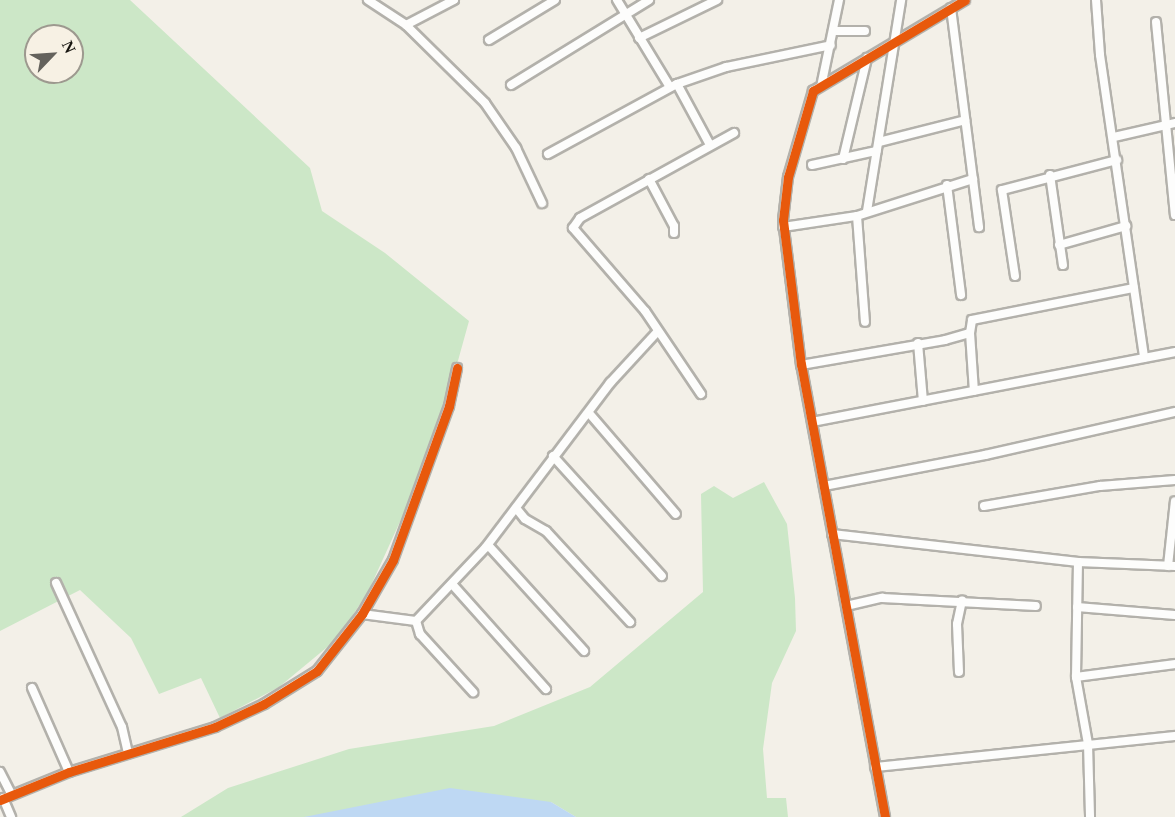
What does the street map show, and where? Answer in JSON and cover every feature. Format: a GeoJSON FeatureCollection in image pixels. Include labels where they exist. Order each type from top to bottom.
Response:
{"type":"FeatureCollection","features":[{"type":"Feature","properties":{"kind":"street"},"geometry":{"type":"LineString","coordinates":[[406,25],[454,0]]}},
{"type":"Feature","properties":{"kind":"street"},"geometry":{"type":"LineString","coordinates":[[489,40],[555,0]]}},
{"type":"Feature","properties":{"kind":"street"},"geometry":{"type":"LineString","coordinates":[[618,0],[639,38],[674,85],[710,145]]}},
{"type":"Feature","properties":{"kind":"street"},"geometry":{"type":"LineString","coordinates":[[511,85],[650,0]]}},
{"type":"Feature","properties":{"kind":"street"},"geometry":{"type":"LineString","coordinates":[[639,38],[717,0]]}},
{"type":"Feature","properties":{"kind":"street"},"geometry":{"type":"LineString","coordinates":[[822,82],[835,31],[839,0]]}},
{"type":"Feature","properties":{"kind":"street"},"geometry":{"type":"LineString","coordinates":[[867,211],[901,0]]}},
{"type":"Feature","properties":{"kind":"street"},"geometry":{"type":"LineString","coordinates":[[885,817],[801,365],[783,227],[789,177],[808,97],[822,82],[965,0]]}},
{"type":"Feature","properties":{"kind":"street"},"geometry":{"type":"LineString","coordinates":[[1096,0],[1144,358]]}},
{"type":"Feature","properties":{"kind":"street"},"geometry":{"type":"LineString","coordinates":[[371,1],[406,25],[453,70],[504,126],[542,203]]}},
{"type":"Feature","properties":{"kind":"street"},"geometry":{"type":"LineString","coordinates":[[953,5],[979,227]]}},
{"type":"Feature","properties":{"kind":"street"},"geometry":{"type":"LineString","coordinates":[[1156,22],[1171,124],[1175,215]]}},
{"type":"Feature","properties":{"kind":"street"},"geometry":{"type":"LineString","coordinates":[[835,31],[865,31]]}},
{"type":"Feature","properties":{"kind":"street"},"geometry":{"type":"LineString","coordinates":[[548,154],[674,85],[758,59],[831,45]]}},
{"type":"Feature","properties":{"kind":"street"},"geometry":{"type":"LineString","coordinates":[[843,159],[867,58]]}},
{"type":"Feature","properties":{"kind":"street"},"geometry":{"type":"LineString","coordinates":[[812,165],[843,159],[877,146],[965,120]]}},
{"type":"Feature","properties":{"kind":"street"},"geometry":{"type":"LineString","coordinates":[[1114,137],[1171,124]]}},
{"type":"Feature","properties":{"kind":"street"},"geometry":{"type":"LineString","coordinates":[[701,394],[634,297],[573,228],[580,218],[734,133]]}},
{"type":"Feature","properties":{"kind":"street"},"geometry":{"type":"LineString","coordinates":[[1015,276],[1002,190],[1050,175],[1117,160]]}},
{"type":"Feature","properties":{"kind":"street"},"geometry":{"type":"LineString","coordinates":[[1050,175],[1063,265]]}},
{"type":"Feature","properties":{"kind":"street"},"geometry":{"type":"LineString","coordinates":[[649,179],[674,226],[674,232]]}},
{"type":"Feature","properties":{"kind":"street"},"geometry":{"type":"LineString","coordinates":[[783,227],[857,216],[947,185],[973,179]]}},
{"type":"Feature","properties":{"kind":"street"},"geometry":{"type":"LineString","coordinates":[[947,185],[961,295]]}},
{"type":"Feature","properties":{"kind":"street"},"geometry":{"type":"LineString","coordinates":[[857,216],[865,322]]}},
{"type":"Feature","properties":{"kind":"street"},"geometry":{"type":"LineString","coordinates":[[1059,245],[1126,226]]}},
{"type":"Feature","properties":{"kind":"street"},"geometry":{"type":"LineString","coordinates":[[974,391],[969,333],[972,320],[1134,288]]}},
{"type":"Feature","properties":{"kind":"street"},"geometry":{"type":"LineString","coordinates":[[416,621],[488,545],[553,456],[657,332]]}},
{"type":"Feature","properties":{"kind":"street"},"geometry":{"type":"LineString","coordinates":[[801,365],[969,333]]}},
{"type":"Feature","properties":{"kind":"street"},"geometry":{"type":"LineString","coordinates":[[918,343],[923,401]]}},
{"type":"Feature","properties":{"kind":"street"},"geometry":{"type":"LineString","coordinates":[[812,422],[1175,352]]}},
{"type":"Feature","properties":{"kind":"street"},"geometry":{"type":"LineString","coordinates":[[5,798],[69,772],[215,727],[312,676],[362,614],[393,560],[449,406],[457,368]]}},
{"type":"Feature","properties":{"kind":"street"},"geometry":{"type":"LineString","coordinates":[[824,486],[985,455],[1175,412]]}},
{"type":"Feature","properties":{"kind":"street"},"geometry":{"type":"LineString","coordinates":[[589,413],[676,514]]}},
{"type":"Feature","properties":{"kind":"street"},"geometry":{"type":"LineString","coordinates":[[553,456],[662,576]]}},
{"type":"Feature","properties":{"kind":"street"},"geometry":{"type":"LineString","coordinates":[[984,506],[1100,486],[1175,480]]}},
{"type":"Feature","properties":{"kind":"street"},"geometry":{"type":"LineString","coordinates":[[832,534],[1078,562],[1172,566],[1175,501]]}},
{"type":"Feature","properties":{"kind":"street"},"geometry":{"type":"LineString","coordinates":[[516,508],[525,519],[546,531],[630,622]]}},
{"type":"Feature","properties":{"kind":"street"},"geometry":{"type":"LineString","coordinates":[[488,545],[584,651]]}},
{"type":"Feature","properties":{"kind":"street"},"geometry":{"type":"LineString","coordinates":[[1078,562],[1076,677],[1088,744],[1090,817]]}},
{"type":"Feature","properties":{"kind":"street"},"geometry":{"type":"LineString","coordinates":[[56,583],[122,727],[128,753]]}},
{"type":"Feature","properties":{"kind":"street"},"geometry":{"type":"LineString","coordinates":[[452,584],[546,689]]}},
{"type":"Feature","properties":{"kind":"street"},"geometry":{"type":"LineString","coordinates":[[846,606],[882,598],[1036,606]]}},
{"type":"Feature","properties":{"kind":"street"},"geometry":{"type":"LineString","coordinates":[[959,672],[957,624],[962,601]]}},
{"type":"Feature","properties":{"kind":"street"},"geometry":{"type":"LineString","coordinates":[[1077,607],[1175,615]]}},
{"type":"Feature","properties":{"kind":"street"},"geometry":{"type":"LineString","coordinates":[[362,614],[416,621]]}},
{"type":"Feature","properties":{"kind":"street"},"geometry":{"type":"LineString","coordinates":[[416,621],[420,634],[473,692]]}},
{"type":"Feature","properties":{"kind":"street"},"geometry":{"type":"LineString","coordinates":[[1076,677],[1175,664]]}},
{"type":"Feature","properties":{"kind":"street"},"geometry":{"type":"LineString","coordinates":[[32,688],[69,772]]}},
{"type":"Feature","properties":{"kind":"street"},"geometry":{"type":"LineString","coordinates":[[875,767],[1175,736]]}},
{"type":"Feature","properties":{"kind":"street"},"geometry":{"type":"LineString","coordinates":[[0,772],[11,817]]}},
{"type":"Feature","properties":{"kind":"green space"},"geometry":{"type":"Polygon","coordinates":[[[0,0],[130,0],[310,168],[322,211],[385,253],[469,321],[451,386],[408,504],[368,592],[337,639],[279,687],[220,718],[201,678],[159,694],[131,638],[80,590],[0,631],[0,0]]]}},
{"type":"Feature","properties":{"kind":"green space"},"geometry":{"type":"Polygon","coordinates":[[[764,482],[787,524],[795,598],[796,631],[772,683],[763,749],[767,798],[786,798],[788,817],[576,817],[551,802],[304,817],[181,817],[228,788],[349,749],[494,726],[590,687],[703,592],[701,494],[714,486],[733,498],[764,482]]]}},
{"type":"Feature","properties":{"kind":"water"},"geometry":{"type":"Polygon","coordinates":[[[450,788],[551,802],[576,817],[304,817],[450,788]]]}},
{"type":"Feature","properties":{"kind":"cycle path"},"geometry":{"type":"LineString","coordinates":[[885,817],[801,365],[783,220],[788,177],[813,91],[965,0]]}},
{"type":"Feature","properties":{"kind":"cycle path"},"geometry":{"type":"LineString","coordinates":[[0,800],[69,772],[215,727],[264,704],[317,671],[362,614],[393,560],[449,406],[457,368]]}}]}
